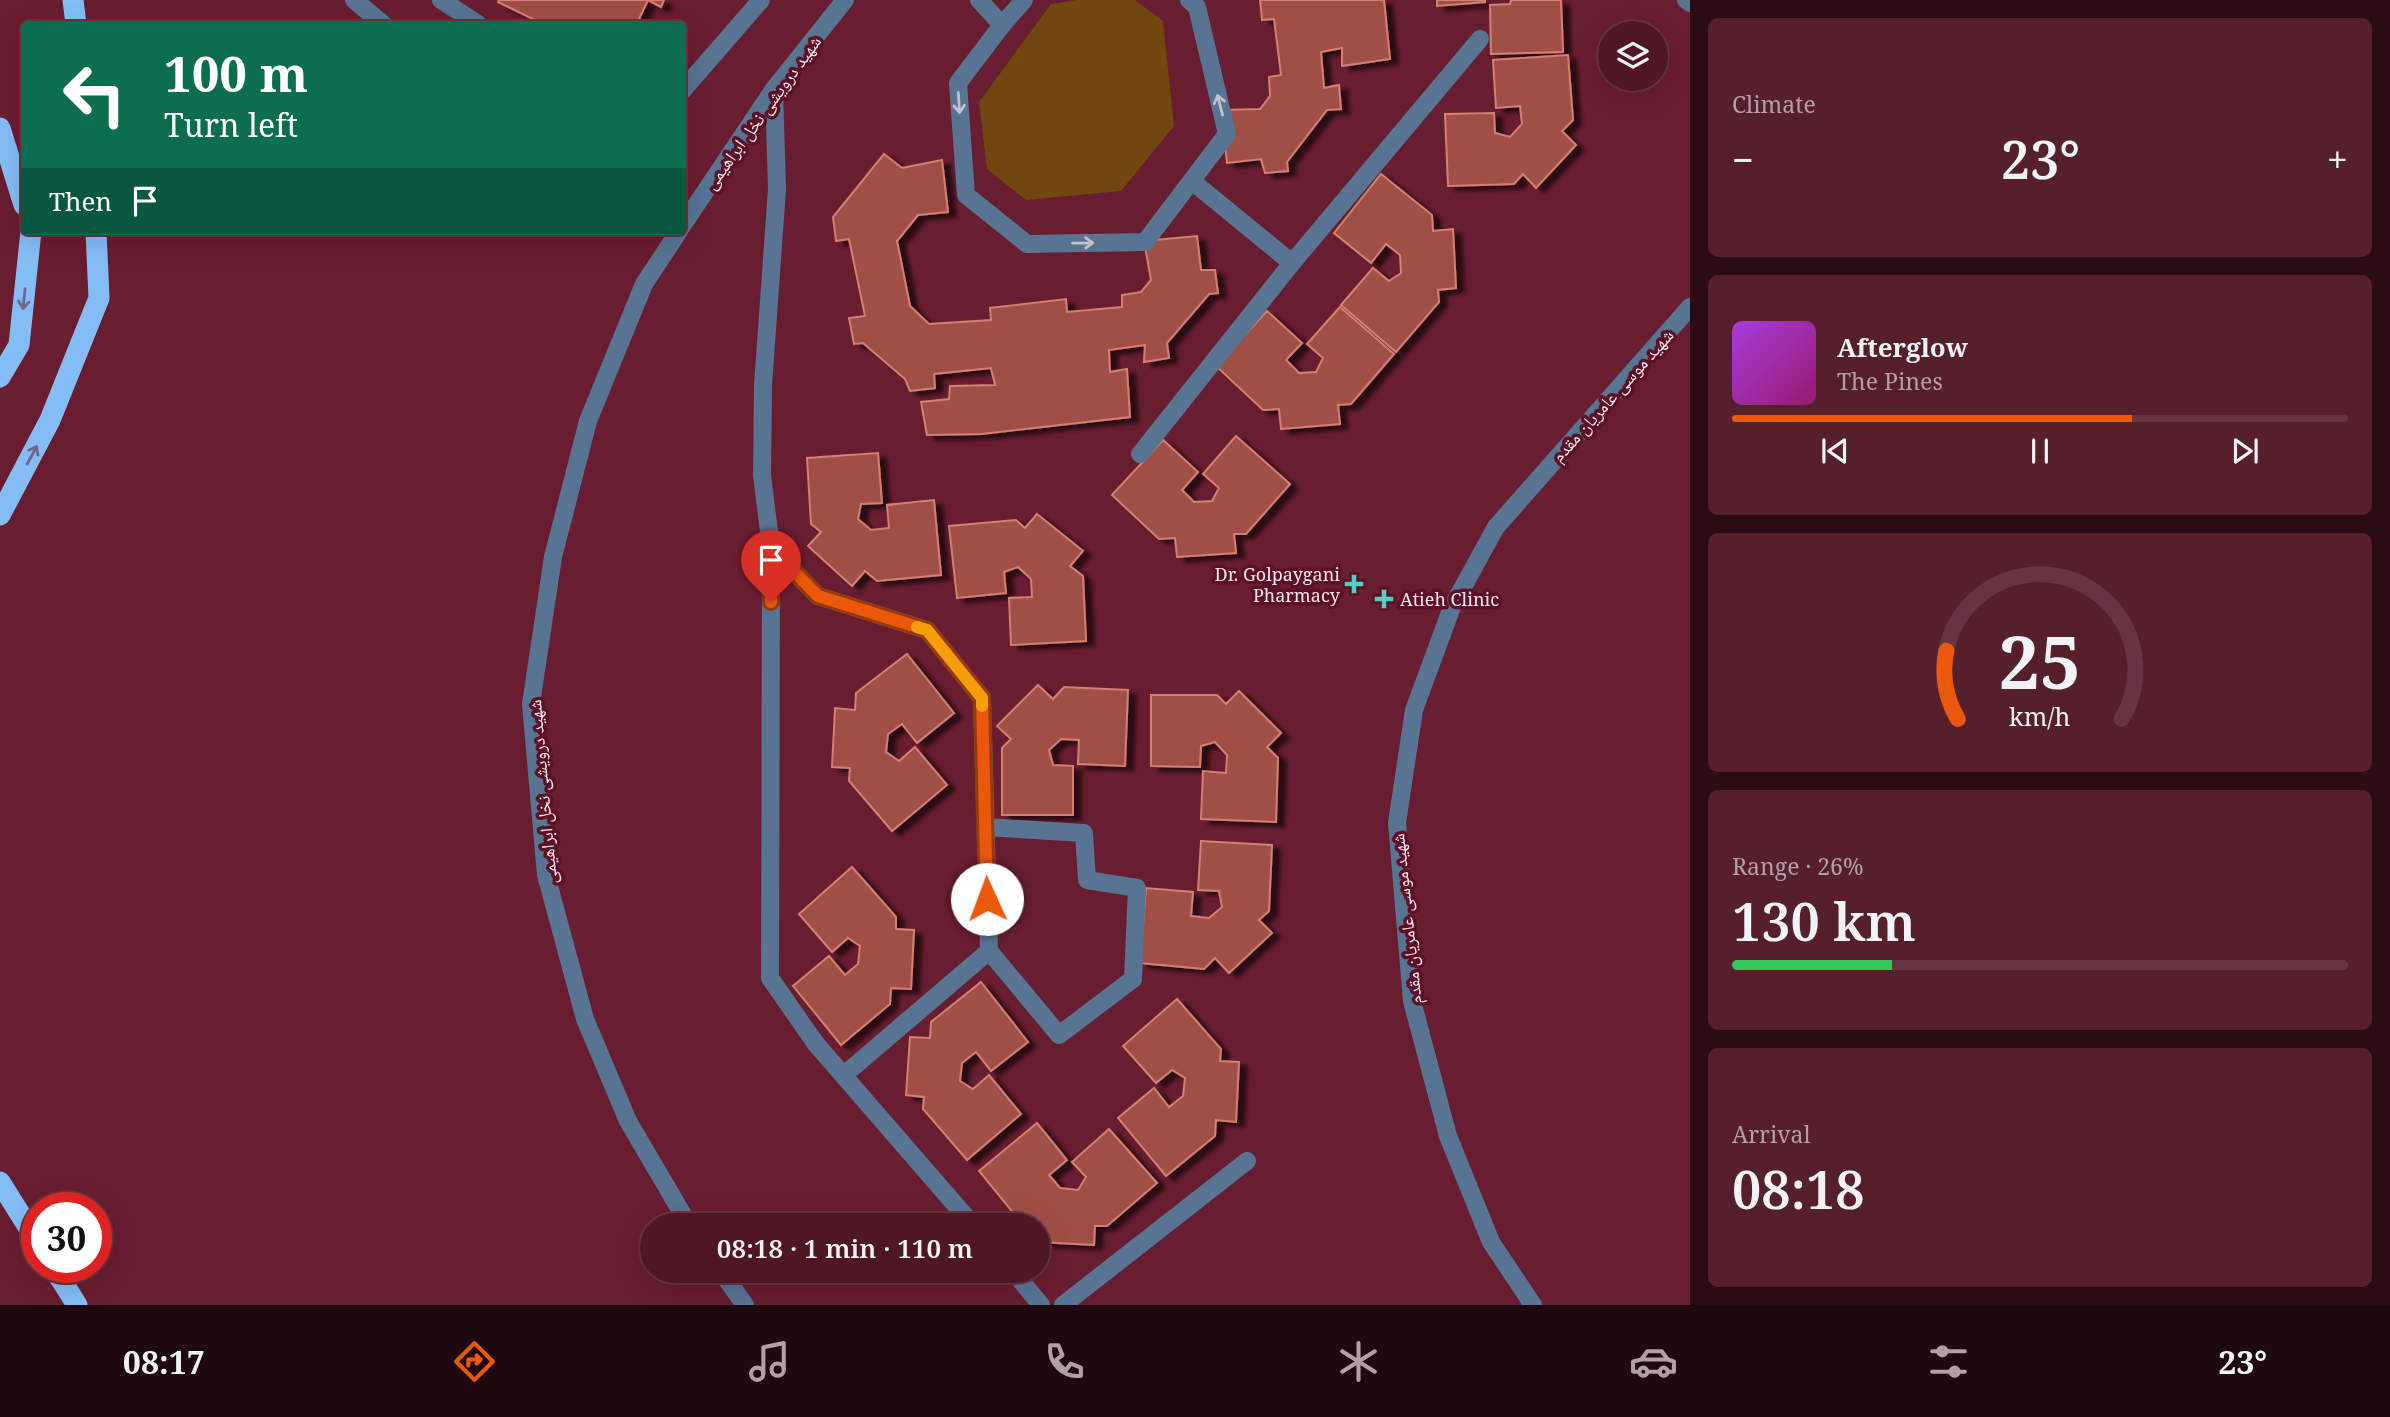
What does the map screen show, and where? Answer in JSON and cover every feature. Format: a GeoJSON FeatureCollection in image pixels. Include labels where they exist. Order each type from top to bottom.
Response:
{"type":"FeatureCollection","features":[{"type":"Feature","properties":{"kind":"highway"},"geometry":{"type":"LineString","coordinates":[[73,0],[76,21]]}},
{"type":"Feature","properties":{"kind":"highway"},"geometry":{"type":"LineString","coordinates":[[0,128],[21,195]]}},
{"type":"Feature","properties":{"kind":"highway"},"geometry":{"type":"LineString","coordinates":[[0,377],[19,345],[31,235]]}},
{"type":"Feature","properties":{"kind":"highway"},"geometry":{"type":"LineString","coordinates":[[0,515],[50,420],[99,298],[96,235]]}},
{"type":"Feature","properties":{"kind":"highway"},"geometry":{"type":"LineString","coordinates":[[0,1182],[21,1215]]}},
{"type":"Feature","properties":{"kind":"highway"},"geometry":{"type":"LineString","coordinates":[[63,1283],[77,1305]]}},
{"type":"Feature","properties":{"kind":"street"},"geometry":{"type":"LineString","coordinates":[[354,0],[379,21]]}},
{"type":"Feature","properties":{"kind":"street"},"geometry":{"type":"LineString","coordinates":[[441,0],[473,21]]}},
{"type":"Feature","properties":{"kind":"street"},"geometry":{"type":"LineString","coordinates":[[686,87],[761,0]]}},
{"type":"Feature","properties":{"kind":"street","name":"شهید درویشی نخل ابراهیمی"},"geometry":{"type":"LineString","coordinates":[[686,220],[774,89],[845,0]]}},
{"type":"Feature","properties":{"kind":"street"},"geometry":{"type":"LineString","coordinates":[[978,0],[1002,24]]}},
{"type":"Feature","properties":{"kind":"street"},"geometry":{"type":"LineString","coordinates":[[1024,0],[1002,24],[958,83],[966,195],[1027,244],[1145,242],[1227,134],[1197,7],[1189,0]]}},
{"type":"Feature","properties":{"kind":"street"},"geometry":{"type":"LineString","coordinates":[[1140,454],[1292,262],[1480,39]]}},
{"type":"Feature","properties":{"kind":"street"},"geometry":{"type":"LineString","coordinates":[[774,89],[777,189],[763,385],[762,475],[771,548],[771,978],[816,1044],[963,1213]]}},
{"type":"Feature","properties":{"kind":"street"},"geometry":{"type":"LineString","coordinates":[[1193,182],[1292,262]]}},
{"type":"Feature","properties":{"kind":"street","name":"شهید درویشی نخل ابراهیمی"},"geometry":{"type":"LineString","coordinates":[[676,235],[644,284],[588,421],[553,557],[531,704],[546,874],[585,1019],[628,1121],[682,1213]]}},
{"type":"Feature","properties":{"kind":"street","name":"شهید موسی عامریان مقدم"},"geometry":{"type":"LineString","coordinates":[[1533,1305],[1491,1242],[1448,1136],[1412,1001],[1397,823],[1414,710],[1452,607],[1496,527],[1690,307]]}},
{"type":"Feature","properties":{"kind":"street"},"geometry":{"type":"LineString","coordinates":[[771,548],[818,596],[927,630],[982,698],[985,827],[989,951],[1059,1035],[1133,979],[1137,888],[1087,880],[1084,833],[985,827]]}},
{"type":"Feature","properties":{"kind":"street"},"geometry":{"type":"LineString","coordinates":[[844,1075],[989,951]]}},
{"type":"Feature","properties":{"kind":"street"},"geometry":{"type":"LineString","coordinates":[[1063,1305],[1247,1161]]}},
{"type":"Feature","properties":{"kind":"street"},"geometry":{"type":"LineString","coordinates":[[729,1283],[745,1305]]}},
{"type":"Feature","properties":{"kind":"street"},"geometry":{"type":"LineString","coordinates":[[1023,1283],[1041,1305]]}},
{"type":"Feature","properties":{"kind":"shaded area"},"geometry":{"type":"Polygon","coordinates":[[[1077,0],[1135,0],[1163,21],[1174,126],[1121,191],[1026,200],[987,169],[979,102],[1051,4],[1077,0]]]}},
{"type":"Feature","properties":{"kind":"building"},"geometry":{"type":"Polygon","coordinates":[[[648,0],[639,19],[644,21],[537,21],[498,2],[648,0]]]}},
{"type":"Feature","properties":{"kind":"building"},"geometry":{"type":"Polygon","coordinates":[[[648,0],[664,0],[661,7],[648,0]]]}},
{"type":"Feature","properties":{"kind":"building"},"geometry":{"type":"Polygon","coordinates":[[[1260,0],[1384,0],[1390,59],[1342,66],[1342,48],[1321,52],[1324,88],[1339,85],[1341,109],[1327,110],[1287,162],[1288,171],[1265,173],[1261,159],[1227,163],[1221,110],[1260,109],[1270,96],[1269,77],[1281,75],[1274,19],[1262,20],[1260,0]]]}},
{"type":"Feature","properties":{"kind":"building"},"geometry":{"type":"Polygon","coordinates":[[[1437,0],[1485,0],[1485,2],[1437,6],[1437,0]]]}},
{"type":"Feature","properties":{"kind":"building"},"geometry":{"type":"Polygon","coordinates":[[[1511,0],[1561,0],[1563,52],[1491,54],[1490,5],[1510,4],[1511,0]]]}},
{"type":"Feature","properties":{"kind":"building"},"geometry":{"type":"Polygon","coordinates":[[[1568,55],[1573,120],[1562,131],[1576,145],[1536,188],[1523,174],[1514,184],[1448,186],[1445,114],[1494,113],[1495,133],[1510,137],[1522,124],[1520,106],[1496,108],[1493,60],[1568,55]]]}},
{"type":"Feature","properties":{"kind":"building"},"geometry":{"type":"Polygon","coordinates":[[[884,154],[902,168],[942,160],[948,212],[918,215],[897,241],[910,306],[929,324],[991,320],[990,308],[1066,299],[1067,312],[1122,307],[1122,295],[1141,292],[1151,280],[1144,241],[1197,236],[1201,270],[1215,270],[1218,293],[1209,294],[1167,343],[1169,358],[1144,362],[1145,345],[1109,350],[1110,372],[1127,369],[1130,417],[982,434],[927,435],[921,402],[949,399],[950,386],[995,385],[991,368],[934,374],[935,388],[910,391],[905,379],[863,343],[854,344],[849,318],[865,316],[849,239],[836,241],[833,217],[884,154]]]}},
{"type":"Feature","properties":{"kind":"building"},"geometry":{"type":"Polygon","coordinates":[[[1381,174],[1432,215],[1433,231],[1453,229],[1456,288],[1438,290],[1439,302],[1396,352],[1341,305],[1373,268],[1389,281],[1401,273],[1400,255],[1386,244],[1371,263],[1334,233],[1381,174]]]}},
{"type":"Feature","properties":{"kind":"building"},"geometry":{"type":"Polygon","coordinates":[[[1340,307],[1394,354],[1351,404],[1338,405],[1340,424],[1281,429],[1279,409],[1263,410],[1216,366],[1267,311],[1302,343],[1286,360],[1299,373],[1316,372],[1323,358],[1307,344],[1340,307]]]}},
{"type":"Feature","properties":{"kind":"building"},"geometry":{"type":"Polygon","coordinates":[[[1236,436],[1290,484],[1246,534],[1234,534],[1236,553],[1177,557],[1175,538],[1159,539],[1112,495],[1163,440],[1198,472],[1182,490],[1194,502],[1212,501],[1219,488],[1203,474],[1236,436]]]}},
{"type":"Feature","properties":{"kind":"building"},"geometry":{"type":"Polygon","coordinates":[[[878,453],[882,503],[861,504],[858,519],[871,530],[889,528],[887,505],[934,500],[941,575],[877,581],[865,571],[852,586],[808,546],[821,532],[811,524],[807,458],[878,453]]]}},
{"type":"Feature","properties":{"kind":"building"},"geometry":{"type":"Polygon","coordinates":[[[1037,514],[1083,551],[1070,566],[1083,576],[1086,641],[1011,645],[1009,598],[1032,597],[1031,579],[1018,567],[1004,572],[1006,593],[957,598],[949,526],[1016,520],[1025,528],[1037,514]]]}},
{"type":"Feature","properties":{"kind":"building"},"geometry":{"type":"Polygon","coordinates":[[[907,654],[954,713],[917,743],[902,724],[888,734],[886,752],[899,761],[915,747],[947,785],[892,831],[849,781],[850,768],[832,767],[835,708],[855,710],[856,693],[907,654]]]}},
{"type":"Feature","properties":{"kind":"building"},"geometry":{"type":"Polygon","coordinates":[[[1038,685],[1053,699],[1064,687],[1128,690],[1125,766],[1078,764],[1079,740],[1061,739],[1049,750],[1053,765],[1073,766],[1073,815],[1002,815],[1002,748],[1011,739],[997,726],[1038,685]]]}},
{"type":"Feature","properties":{"kind":"building"},"geometry":{"type":"Polygon","coordinates":[[[1239,691],[1281,733],[1267,747],[1278,758],[1276,822],[1201,819],[1203,771],[1226,773],[1227,755],[1215,742],[1201,746],[1200,767],[1151,766],[1151,695],[1217,695],[1226,704],[1239,691]]]}},
{"type":"Feature","properties":{"kind":"building"},"geometry":{"type":"Polygon","coordinates":[[[1201,841],[1272,845],[1269,911],[1259,920],[1272,933],[1229,973],[1215,958],[1204,969],[1140,963],[1146,888],[1193,892],[1191,916],[1209,918],[1222,907],[1219,891],[1198,890],[1201,841]]]}},
{"type":"Feature","properties":{"kind":"building"},"geometry":{"type":"Polygon","coordinates":[[[852,867],[896,917],[896,929],[914,930],[911,989],[891,988],[890,1004],[841,1045],[793,986],[829,956],[845,975],[858,964],[860,946],[848,938],[832,952],[799,914],[852,867]]]}},
{"type":"Feature","properties":{"kind":"building"},"geometry":{"type":"Polygon","coordinates":[[[981,982],[1028,1042],[991,1071],[976,1052],[962,1063],[960,1081],[973,1089],[989,1075],[1021,1114],[967,1160],[923,1109],[924,1097],[906,1095],[910,1037],[930,1038],[931,1022],[981,982]]]}},
{"type":"Feature","properties":{"kind":"building"},"geometry":{"type":"Polygon","coordinates":[[[1177,999],[1221,1049],[1220,1061],[1239,1062],[1236,1122],[1216,1120],[1215,1136],[1166,1176],[1118,1118],[1154,1088],[1169,1107],[1183,1096],[1185,1078],[1172,1070],[1156,1083],[1123,1046],[1177,999]]]}},
{"type":"Feature","properties":{"kind":"building"},"geometry":{"type":"Polygon","coordinates":[[[1037,1123],[1067,1160],[1049,1175],[1060,1188],[1078,1190],[1086,1177],[1072,1162],[1109,1129],[1157,1183],[1107,1226],[1095,1226],[1094,1245],[1050,1243],[1050,1213],[1013,1213],[979,1171],[1037,1123]]]}},
{"type":"Feature","properties":{"kind":"slow traffic"},"geometry":{"type":"LineString","coordinates":[[917,627],[927,630],[982,698],[982,706]]}},
{"type":"Feature","properties":{"kind":"place","name":"Dr. Golpaygani Pharmacy"},"geometry":{"type":"Point","coordinates":[1354,584]}},
{"type":"Feature","properties":{"kind":"place","name":"Atieh Clinic"},"geometry":{"type":"Point","coordinates":[1384,599]}},
{"type":"Feature","properties":{"kind":"route"},"geometry":{"type":"LineString","coordinates":[[771,602],[771,548],[818,596],[927,630],[982,698],[987,899]]}}]}
